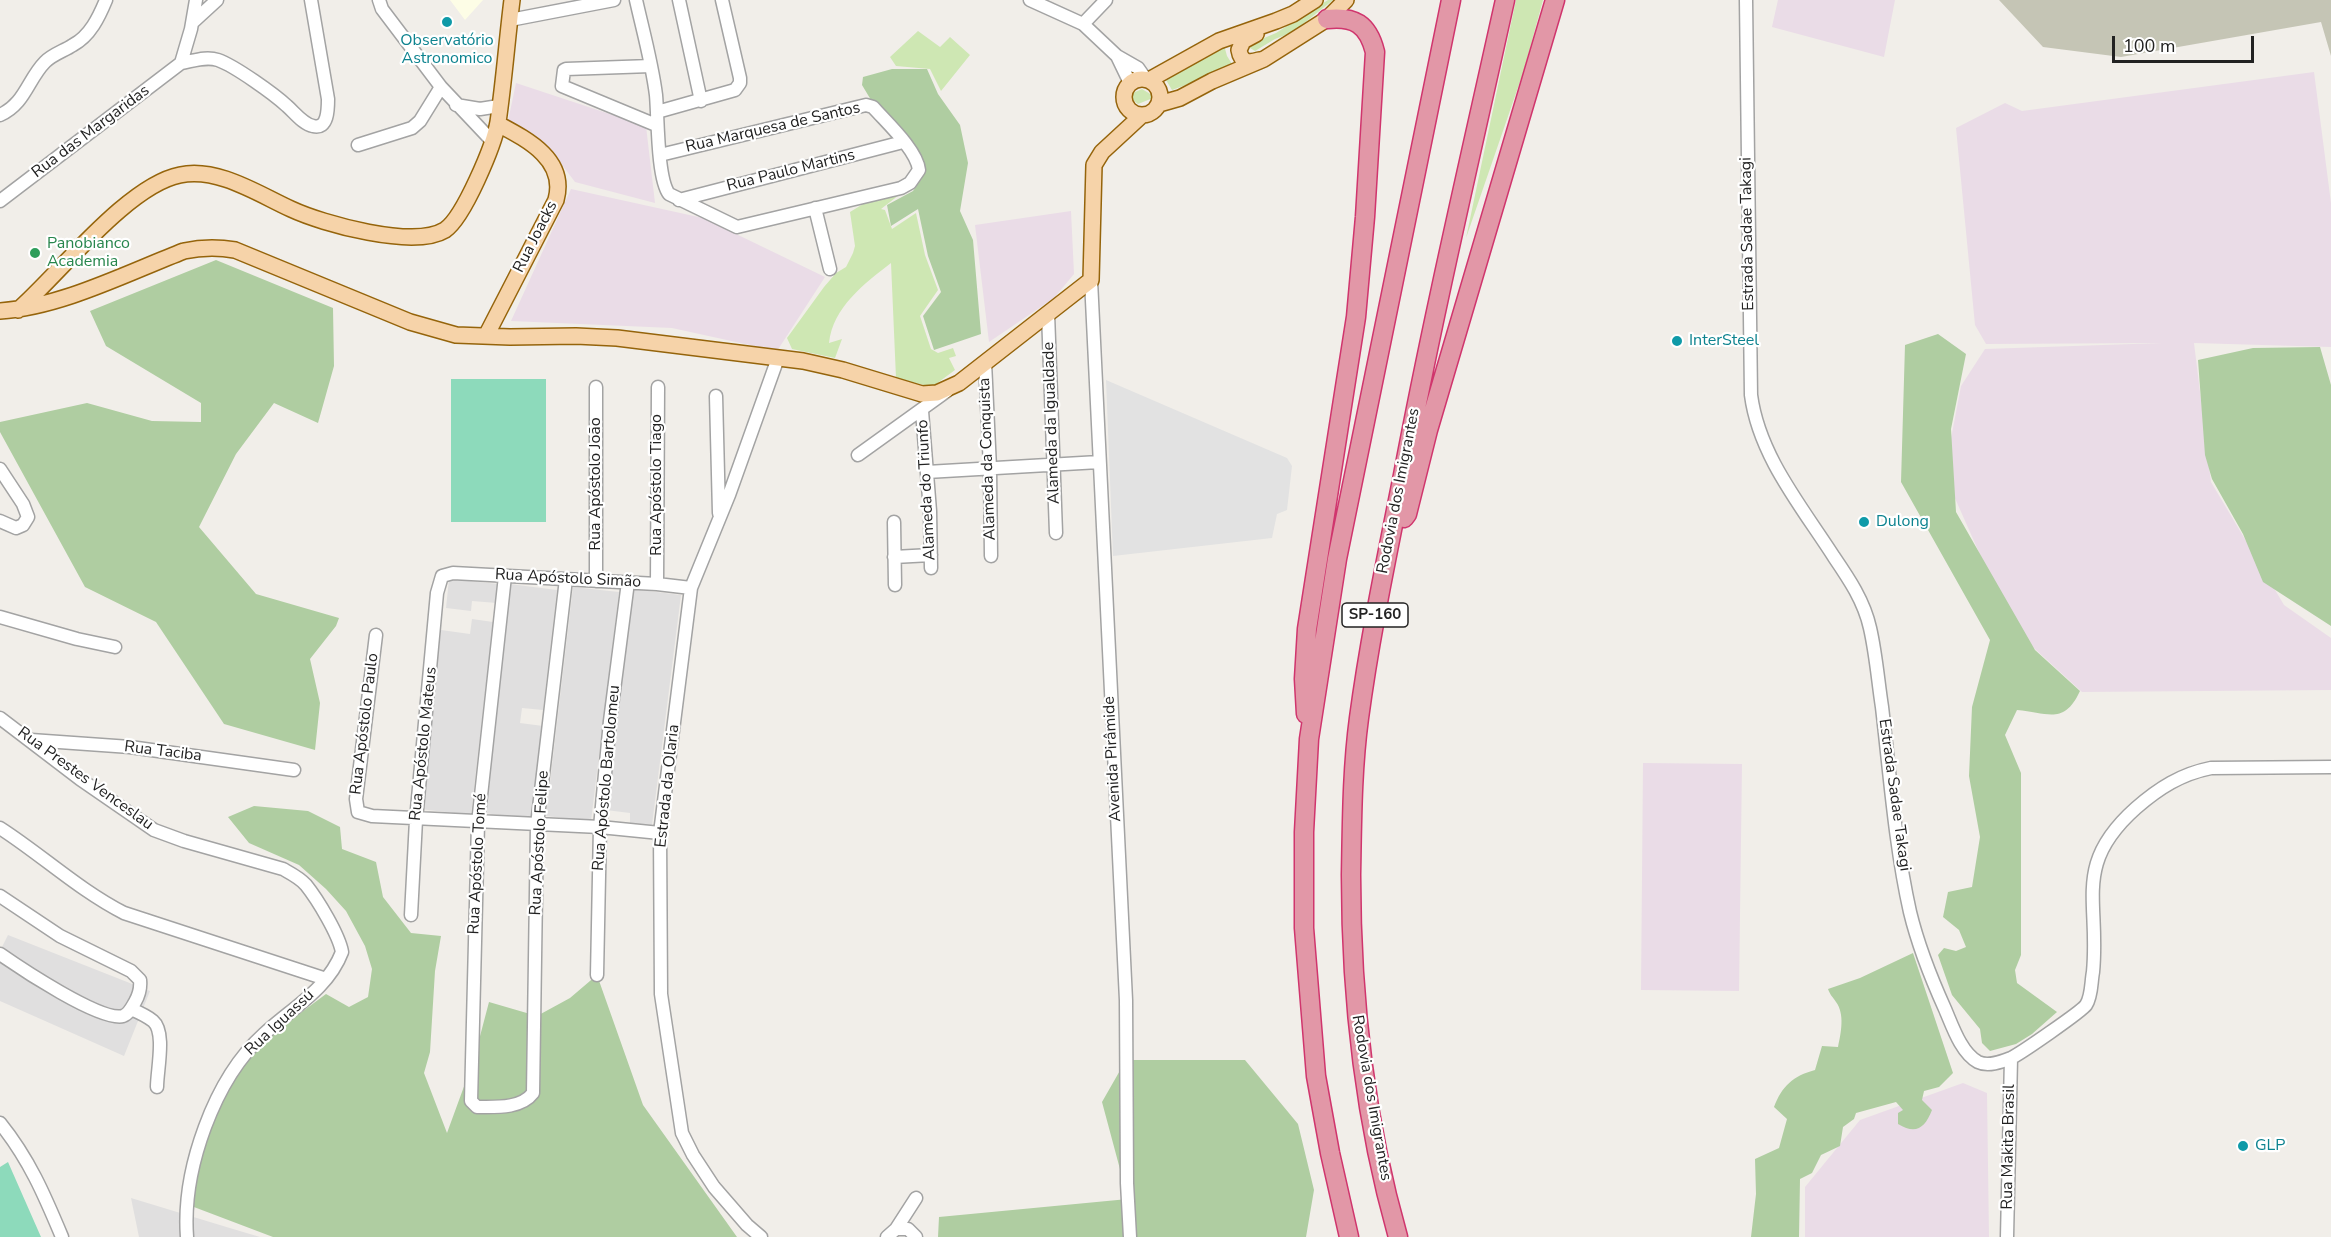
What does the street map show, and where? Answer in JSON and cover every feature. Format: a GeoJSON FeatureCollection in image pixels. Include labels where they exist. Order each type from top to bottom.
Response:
{"type":"FeatureCollection","features":[{"type":"Feature","properties":{"kind":"highway","name":"SP-160"},"geometry":{"type":"LineString","coordinates":[[1349,1237],[1316,1076],[1306,951],[1304,832],[1309,740],[1337,559],[1451,0]]}},
{"type":"Feature","properties":{"kind":"highway","name":"Rodovia dos Imigrantes"},"geometry":{"type":"LineString","coordinates":[[1398,1237],[1373,1131],[1362,1069],[1353,985],[1352,821],[1359,720],[1374,619],[1390,537],[1444,271],[1505,0]]}},
{"type":"Feature","properties":{"kind":"highway"},"geometry":{"type":"LineString","coordinates":[[1390,537],[1407,514],[1428,430],[1555,0]]}},
{"type":"Feature","properties":{"kind":"highway"},"geometry":{"type":"LineString","coordinates":[[1309,740],[1305,701],[1305,654],[1312,595],[1356,317],[1365,217],[1375,52],[1372,41],[1360,25],[1344,17],[1327,19]]}},
{"type":"Feature","properties":{"kind":"main road"},"geometry":{"type":"LineString","coordinates":[[0,311],[19,310],[121,209],[146,190],[180,175],[206,176],[240,184],[301,214],[328,223],[415,238],[430,236],[445,230],[464,208],[498,124],[512,0]]}},
{"type":"Feature","properties":{"kind":"main road"},"geometry":{"type":"LineString","coordinates":[[1264,59],[1247,62],[1240,55],[1240,45],[1243,40],[1277,26],[1315,0]]}},
{"type":"Feature","properties":{"kind":"main road"},"geometry":{"type":"LineString","coordinates":[[1134,113],[1150,114],[1159,104],[1180,98],[1212,81],[1264,59],[1327,19],[1346,0]]}},
{"type":"Feature","properties":{"kind":"main road"},"geometry":{"type":"LineString","coordinates":[[1134,113],[1123,98],[1124,92],[1141,80],[1219,41],[1293,14]]}},
{"type":"Feature","properties":{"kind":"main road"},"geometry":{"type":"LineString","coordinates":[[1141,80],[1158,89],[1159,104]]}},
{"type":"Feature","properties":{"kind":"main road"},"geometry":{"type":"LineString","coordinates":[[0,317],[69,296],[184,251],[202,247],[219,247],[235,250],[440,332],[456,335],[617,338],[803,361],[843,370],[908,391],[931,394],[951,388],[1091,280],[1094,165],[1102,152],[1122,132],[1134,113]]}},
{"type":"Feature","properties":{"kind":"main road","name":"Rua Joacks"},"geometry":{"type":"LineString","coordinates":[[486,336],[560,188],[555,168],[538,149],[523,137],[498,124]]}},
{"type":"Feature","properties":{"kind":"main road"},"geometry":{"type":"LineString","coordinates":[[51,278],[55,290],[69,296]]}},
{"type":"Feature","properties":{"kind":"street"},"geometry":{"type":"LineString","coordinates":[[0,115],[15,106],[22,98],[47,59],[86,36],[106,0]]}},
{"type":"Feature","properties":{"kind":"street"},"geometry":{"type":"LineString","coordinates":[[196,0],[193,22],[182,63],[204,58],[217,60],[275,97],[305,123],[319,127],[327,118],[328,99],[311,0]]}},
{"type":"Feature","properties":{"kind":"street"},"geometry":{"type":"LineString","coordinates":[[193,22],[217,0]]}},
{"type":"Feature","properties":{"kind":"street"},"geometry":{"type":"LineString","coordinates":[[379,0],[382,9],[441,87],[492,141]]}},
{"type":"Feature","properties":{"kind":"street"},"geometry":{"type":"LineString","coordinates":[[510,20],[614,0]]}},
{"type":"Feature","properties":{"kind":"street"},"geometry":{"type":"LineString","coordinates":[[636,0],[651,66],[665,188],[669,194],[679,200]]}},
{"type":"Feature","properties":{"kind":"street"},"geometry":{"type":"LineString","coordinates":[[679,0],[701,101]]}},
{"type":"Feature","properties":{"kind":"street"},"geometry":{"type":"LineString","coordinates":[[651,66],[566,69],[562,86],[656,118],[735,90],[740,83],[722,0]]}},
{"type":"Feature","properties":{"kind":"street"},"geometry":{"type":"LineString","coordinates":[[1030,0],[1083,24],[1141,80]]}},
{"type":"Feature","properties":{"kind":"street"},"geometry":{"type":"LineString","coordinates":[[1083,24],[1106,0]]}},
{"type":"Feature","properties":{"kind":"street","name":"Estrada Sadae Takagi"},"geometry":{"type":"LineString","coordinates":[[1746,0],[1753,413],[1777,469],[1848,578],[1866,612],[1874,647],[1896,822],[1910,911],[1936,988],[1962,1045],[1976,1061],[1988,1064],[2011,1058],[2083,1008],[2090,996],[2093,964],[2092,885],[2097,862],[2111,836],[2138,807],[2164,786],[2194,771],[2229,767],[2331,767]]}},
{"type":"Feature","properties":{"kind":"street","name":"Rua das Margaridas"},"geometry":{"type":"LineString","coordinates":[[0,201],[182,63]]}},
{"type":"Feature","properties":{"kind":"street"},"geometry":{"type":"LineString","coordinates":[[358,145],[412,128],[420,121],[441,87]]}},
{"type":"Feature","properties":{"kind":"street"},"geometry":{"type":"LineString","coordinates":[[456,105],[480,110],[499,105]]}},
{"type":"Feature","properties":{"kind":"street","name":"Rua Marquesa de Santos"},"geometry":{"type":"LineString","coordinates":[[660,155],[866,105],[873,107],[903,142],[918,164],[919,170],[910,183],[901,188],[737,227],[679,200]]}},
{"type":"Feature","properties":{"kind":"street","name":"Rua Paulo Martins"},"geometry":{"type":"LineString","coordinates":[[679,200],[903,142]]}},
{"type":"Feature","properties":{"kind":"street"},"geometry":{"type":"LineString","coordinates":[[815,208],[830,269]]}},
{"type":"Feature","properties":{"kind":"street","name":"Avenida Pirâmide"},"geometry":{"type":"LineString","coordinates":[[1091,280],[1126,1000],[1127,1183],[1130,1237]]}},
{"type":"Feature","properties":{"kind":"street","name":"Alameda da Igualdade"},"geometry":{"type":"LineString","coordinates":[[1048,313],[1056,532]]}},
{"type":"Feature","properties":{"kind":"street","name":"Estrada da Olaria"},"geometry":{"type":"LineString","coordinates":[[761,1237],[747,1225],[714,1187],[682,1133],[661,994],[660,833],[691,588],[720,517],[778,358]]}},
{"type":"Feature","properties":{"kind":"street","name":"Alameda da Conquista"},"geometry":{"type":"LineString","coordinates":[[985,362],[991,556]]}},
{"type":"Feature","properties":{"kind":"street","name":"Rua Apóstolo João"},"geometry":{"type":"LineString","coordinates":[[596,387],[596,581]]}},
{"type":"Feature","properties":{"kind":"street","name":"Rua Apóstolo Tiago"},"geometry":{"type":"LineString","coordinates":[[657,584],[658,387]]}},
{"type":"Feature","properties":{"kind":"street"},"geometry":{"type":"LineString","coordinates":[[858,455],[951,388]]}},
{"type":"Feature","properties":{"kind":"street"},"geometry":{"type":"LineString","coordinates":[[906,421],[915,404],[914,397],[908,391]]}},
{"type":"Feature","properties":{"kind":"street"},"geometry":{"type":"LineString","coordinates":[[716,396],[720,517]]}},
{"type":"Feature","properties":{"kind":"street","name":"Alameda do Triunfo"},"geometry":{"type":"LineString","coordinates":[[922,411],[931,568]]}},
{"type":"Feature","properties":{"kind":"street"},"geometry":{"type":"LineString","coordinates":[[927,472],[1099,462]]}},
{"type":"Feature","properties":{"kind":"street"},"geometry":{"type":"LineString","coordinates":[[0,469],[27,513],[27,520],[23,525],[13,528],[0,521]]}},
{"type":"Feature","properties":{"kind":"street"},"geometry":{"type":"LineString","coordinates":[[894,522],[895,585]]}},
{"type":"Feature","properties":{"kind":"street"},"geometry":{"type":"LineString","coordinates":[[894,557],[931,555]]}},
{"type":"Feature","properties":{"kind":"street","name":"Rua Apóstolo Simão"},"geometry":{"type":"LineString","coordinates":[[445,574],[628,582],[691,588]]}},
{"type":"Feature","properties":{"kind":"street","name":"Rua Apóstolo Mateus"},"geometry":{"type":"LineString","coordinates":[[411,915],[416,820],[437,593],[445,574]]}},
{"type":"Feature","properties":{"kind":"street","name":"Rua Apóstolo Tomé"},"geometry":{"type":"LineString","coordinates":[[505,576],[478,823],[471,1101],[477,1107],[499,1107],[522,1103]]}},
{"type":"Feature","properties":{"kind":"street","name":"Rua Apóstolo Felipe"},"geometry":{"type":"LineString","coordinates":[[522,1103],[533,1093],[537,825],[566,579]]}},
{"type":"Feature","properties":{"kind":"street","name":"Rua Apóstolo Bartolomeu"},"geometry":{"type":"LineString","coordinates":[[597,975],[600,827],[610,721],[628,582]]}},
{"type":"Feature","properties":{"kind":"street"},"geometry":{"type":"LineString","coordinates":[[0,617],[77,639],[115,647]]}},
{"type":"Feature","properties":{"kind":"street","name":"Rua Apóstolo Paulo"},"geometry":{"type":"LineString","coordinates":[[376,635],[356,799],[358,812],[372,816],[416,820]]}},
{"type":"Feature","properties":{"kind":"street","name":"Rua Prestes Venceslau"},"geometry":{"type":"LineString","coordinates":[[0,718],[80,779],[154,830],[184,841],[283,869],[295,876],[306,885],[341,944],[342,952],[339,962],[326,979]]}},
{"type":"Feature","properties":{"kind":"street","name":"Rua Taciba"},"geometry":{"type":"LineString","coordinates":[[31,740],[130,747],[294,770]]}},
{"type":"Feature","properties":{"kind":"street"},"geometry":{"type":"LineString","coordinates":[[416,820],[600,827],[660,833]]}},
{"type":"Feature","properties":{"kind":"street"},"geometry":{"type":"LineString","coordinates":[[0,828],[98,900],[124,913],[326,979]]}},
{"type":"Feature","properties":{"kind":"street"},"geometry":{"type":"LineString","coordinates":[[0,896],[60,936],[131,971],[141,983],[140,993],[131,1008],[122,1016],[100,1012],[74,1000],[0,954]]}},
{"type":"Feature","properties":{"kind":"street","name":"Rua Iguassú"},"geometry":{"type":"LineString","coordinates":[[187,1237],[186,1204],[189,1181],[216,1102],[244,1055],[326,979]]}},
{"type":"Feature","properties":{"kind":"street"},"geometry":{"type":"LineString","coordinates":[[131,1008],[153,1021],[158,1029],[160,1044],[157,1087]]}},
{"type":"Feature","properties":{"kind":"street","name":"Rua Makita Brasil"},"geometry":{"type":"LineString","coordinates":[[2007,1237],[2011,1058]]}},
{"type":"Feature","properties":{"kind":"street"},"geometry":{"type":"LineString","coordinates":[[0,1123],[26,1157],[62,1237]]}},
{"type":"Feature","properties":{"kind":"street"},"geometry":{"type":"LineString","coordinates":[[892,1233],[915,1198]]}},
{"type":"Feature","properties":{"kind":"street"},"geometry":{"type":"LineString","coordinates":[[892,1233],[908,1229],[916,1237]]}},
{"type":"Feature","properties":{"kind":"shaded area"},"geometry":{"type":"Polygon","coordinates":[[[450,0],[483,0],[465,20],[450,0]]]}},
{"type":"Feature","properties":{"kind":"shaded area"},"geometry":{"type":"Polygon","coordinates":[[[1778,0],[1895,0],[1884,57],[1772,27],[1778,0]]]}},
{"type":"Feature","properties":{"kind":"shaded area"},"geometry":{"type":"Polygon","coordinates":[[[1999,0],[2331,0],[2331,56],[2321,22],[2121,57],[2043,47],[1999,0]]]}},
{"type":"Feature","properties":{"kind":"shaded area"},"geometry":{"type":"Polygon","coordinates":[[[2314,72],[2331,203],[2331,347],[2194,343],[2211,482],[2284,605],[2331,638],[2331,690],[2082,692],[2013,629],[1954,496],[1949,449],[1961,386],[1985,349],[2162,343],[1986,344],[1975,325],[1956,128],[2005,103],[2022,111],[2314,72]]]}},
{"type":"Feature","properties":{"kind":"shaded area"},"geometry":{"type":"Polygon","coordinates":[[[516,83],[646,126],[655,203],[575,182],[547,145],[508,121],[516,83]]]}},
{"type":"Feature","properties":{"kind":"shaded area"},"geometry":{"type":"Polygon","coordinates":[[[571,189],[703,218],[825,277],[777,351],[672,328],[511,321],[571,189]]]}},
{"type":"Feature","properties":{"kind":"shaded area"},"geometry":{"type":"Polygon","coordinates":[[[1071,211],[1074,274],[1054,298],[989,342],[975,225],[1071,211]]]}},
{"type":"Feature","properties":{"kind":"shaded area"},"geometry":{"type":"Polygon","coordinates":[[[1106,380],[1287,458],[1292,466],[1287,510],[1277,514],[1272,538],[1113,556],[1106,380]]]}},
{"type":"Feature","properties":{"kind":"shaded area"},"geometry":{"type":"Polygon","coordinates":[[[449,579],[499,584],[497,603],[472,601],[471,611],[446,608],[449,579]]]}},
{"type":"Feature","properties":{"kind":"shaded area"},"geometry":{"type":"Polygon","coordinates":[[[510,584],[557,590],[543,710],[522,708],[520,723],[543,726],[533,819],[484,813],[510,584]]]}},
{"type":"Feature","properties":{"kind":"shaded area"},"geometry":{"type":"Polygon","coordinates":[[[573,587],[619,592],[591,821],[546,816],[573,587]]]}},
{"type":"Feature","properties":{"kind":"shaded area"},"geometry":{"type":"Polygon","coordinates":[[[633,589],[681,595],[652,825],[630,823],[630,813],[606,810],[633,589]]]}},
{"type":"Feature","properties":{"kind":"shaded area"},"geometry":{"type":"Polygon","coordinates":[[[472,619],[493,622],[471,815],[420,809],[441,630],[470,634],[472,619]]]}},
{"type":"Feature","properties":{"kind":"shaded area"},"geometry":{"type":"Polygon","coordinates":[[[1643,763],[1742,764],[1739,991],[1641,990],[1643,763]]]}},
{"type":"Feature","properties":{"kind":"shaded area"},"geometry":{"type":"Polygon","coordinates":[[[8,935],[150,991],[124,1056],[0,1001],[0,951],[8,935]]]}},
{"type":"Feature","properties":{"kind":"shaded area"},"geometry":{"type":"Polygon","coordinates":[[[1963,1083],[1987,1093],[1989,1237],[1805,1237],[1805,1187],[1860,1120],[1963,1083]]]}},
{"type":"Feature","properties":{"kind":"shaded area"},"geometry":{"type":"Polygon","coordinates":[[[131,1198],[233,1229],[260,1237],[139,1237],[131,1198]]]}},
{"type":"Feature","properties":{"kind":"green space"},"geometry":{"type":"Polygon","coordinates":[[[1328,0],[1333,0],[1293,32],[1255,51],[1250,48],[1250,44],[1276,33],[1328,0]]]}},
{"type":"Feature","properties":{"kind":"green space"},"geometry":{"type":"Polygon","coordinates":[[[1516,0],[1543,0],[1524,70],[1466,238],[1516,0]]]}},
{"type":"Feature","properties":{"kind":"green space"},"geometry":{"type":"Polygon","coordinates":[[[918,31],[940,47],[950,37],[970,55],[941,91],[930,69],[896,66],[890,57],[918,31]]]}},
{"type":"Feature","properties":{"kind":"green space"},"geometry":{"type":"Polygon","coordinates":[[[1224,45],[1227,56],[1234,67],[1172,90],[1166,80],[1224,45]]]}},
{"type":"Feature","properties":{"kind":"green space"},"geometry":{"type":"Polygon","coordinates":[[[892,69],[927,69],[938,94],[960,125],[968,163],[960,211],[973,240],[981,334],[934,350],[923,316],[941,292],[928,256],[918,209],[891,226],[887,205],[913,191],[922,178],[924,166],[920,154],[871,100],[862,85],[863,77],[892,69]]]}},
{"type":"Feature","properties":{"kind":"green space"},"geometry":{"type":"Polygon","coordinates":[[[1142,89],[1153,98],[1138,104],[1131,98],[1133,93],[1142,89]]]}},
{"type":"Feature","properties":{"kind":"green space"},"geometry":{"type":"Polygon","coordinates":[[[899,195],[881,209],[885,210],[892,229],[916,213],[925,255],[938,290],[920,316],[931,349],[938,353],[953,348],[956,356],[949,358],[955,370],[932,387],[896,378],[891,263],[870,279],[843,307],[832,330],[829,343],[842,339],[835,358],[792,349],[787,338],[824,287],[836,273],[846,267],[853,253],[855,246],[850,212],[868,201],[899,195]]]}},
{"type":"Feature","properties":{"kind":"green space"},"geometry":{"type":"Polygon","coordinates":[[[216,260],[333,308],[334,366],[318,423],[274,403],[236,454],[199,527],[256,594],[339,618],[336,626],[310,659],[320,703],[315,750],[224,724],[156,622],[85,587],[0,432],[0,422],[87,403],[152,421],[201,422],[201,403],[106,346],[90,311],[216,260]]]}},
{"type":"Feature","properties":{"kind":"green space"},"geometry":{"type":"Polygon","coordinates":[[[1938,334],[1966,354],[1951,429],[1956,512],[2035,650],[2080,691],[2068,709],[2061,713],[2047,714],[2017,710],[2005,735],[2021,773],[2021,955],[2015,970],[2017,983],[2057,1012],[2032,1034],[2016,1044],[1990,1051],[1982,1043],[1980,1029],[1952,995],[1938,955],[1944,948],[1956,951],[1966,947],[1959,930],[1943,917],[1948,892],[1972,887],[1980,837],[1969,776],[1972,707],[1990,640],[1901,482],[1905,345],[1938,334]]]}},
{"type":"Feature","properties":{"kind":"green space"},"geometry":{"type":"Polygon","coordinates":[[[2320,347],[2331,385],[2331,626],[2263,582],[2243,534],[2212,479],[2205,455],[2198,360],[2253,348],[2320,347]]]}},
{"type":"Feature","properties":{"kind":"green space"},"geometry":{"type":"Polygon","coordinates":[[[451,379],[546,379],[546,522],[451,522],[451,379]]]}},
{"type":"Feature","properties":{"kind":"green space"},"geometry":{"type":"Polygon","coordinates":[[[254,806],[308,811],[340,827],[342,849],[376,862],[383,897],[411,933],[441,936],[435,971],[430,1052],[424,1073],[447,1133],[474,1059],[489,1002],[537,1016],[570,998],[597,975],[643,1105],[737,1237],[273,1237],[186,1204],[202,1139],[244,1055],[326,994],[349,1007],[368,997],[372,969],[365,946],[346,911],[299,865],[249,843],[228,817],[254,806]]]}},
{"type":"Feature","properties":{"kind":"green space"},"geometry":{"type":"Polygon","coordinates":[[[1913,953],[1953,1073],[1939,1087],[1924,1091],[1922,1100],[1932,1110],[1929,1116],[1919,1128],[1910,1129],[1898,1124],[1898,1113],[1903,1110],[1896,1102],[1856,1113],[1854,1119],[1843,1127],[1840,1146],[1821,1155],[1812,1173],[1800,1179],[1799,1237],[1751,1237],[1756,1194],[1755,1159],[1779,1148],[1787,1119],[1774,1107],[1777,1100],[1794,1079],[1815,1070],[1822,1046],[1838,1047],[1841,1012],[1828,989],[1860,978],[1913,953]]]}},
{"type":"Feature","properties":{"kind":"green space"},"geometry":{"type":"Polygon","coordinates":[[[1126,1060],[1245,1060],[1298,1124],[1314,1190],[1306,1237],[938,1237],[939,1217],[1128,1199],[1102,1102],[1126,1060]]]}},
{"type":"Feature","properties":{"kind":"green space"},"geometry":{"type":"Polygon","coordinates":[[[8,1162],[41,1237],[0,1237],[0,1167],[8,1162]]]}},
{"type":"Feature","properties":{"kind":"place","name":"Observatório Astronomico"},"geometry":{"type":"Point","coordinates":[447,22]}},
{"type":"Feature","properties":{"kind":"place","name":"Panobianco Academia"},"geometry":{"type":"Point","coordinates":[35,253]}},
{"type":"Feature","properties":{"kind":"place","name":"InterSteel"},"geometry":{"type":"Point","coordinates":[1677,341]}},
{"type":"Feature","properties":{"kind":"place","name":"Dulong"},"geometry":{"type":"Point","coordinates":[1864,522]}},
{"type":"Feature","properties":{"kind":"place","name":"GLP"},"geometry":{"type":"Point","coordinates":[2243,1146]}}]}
